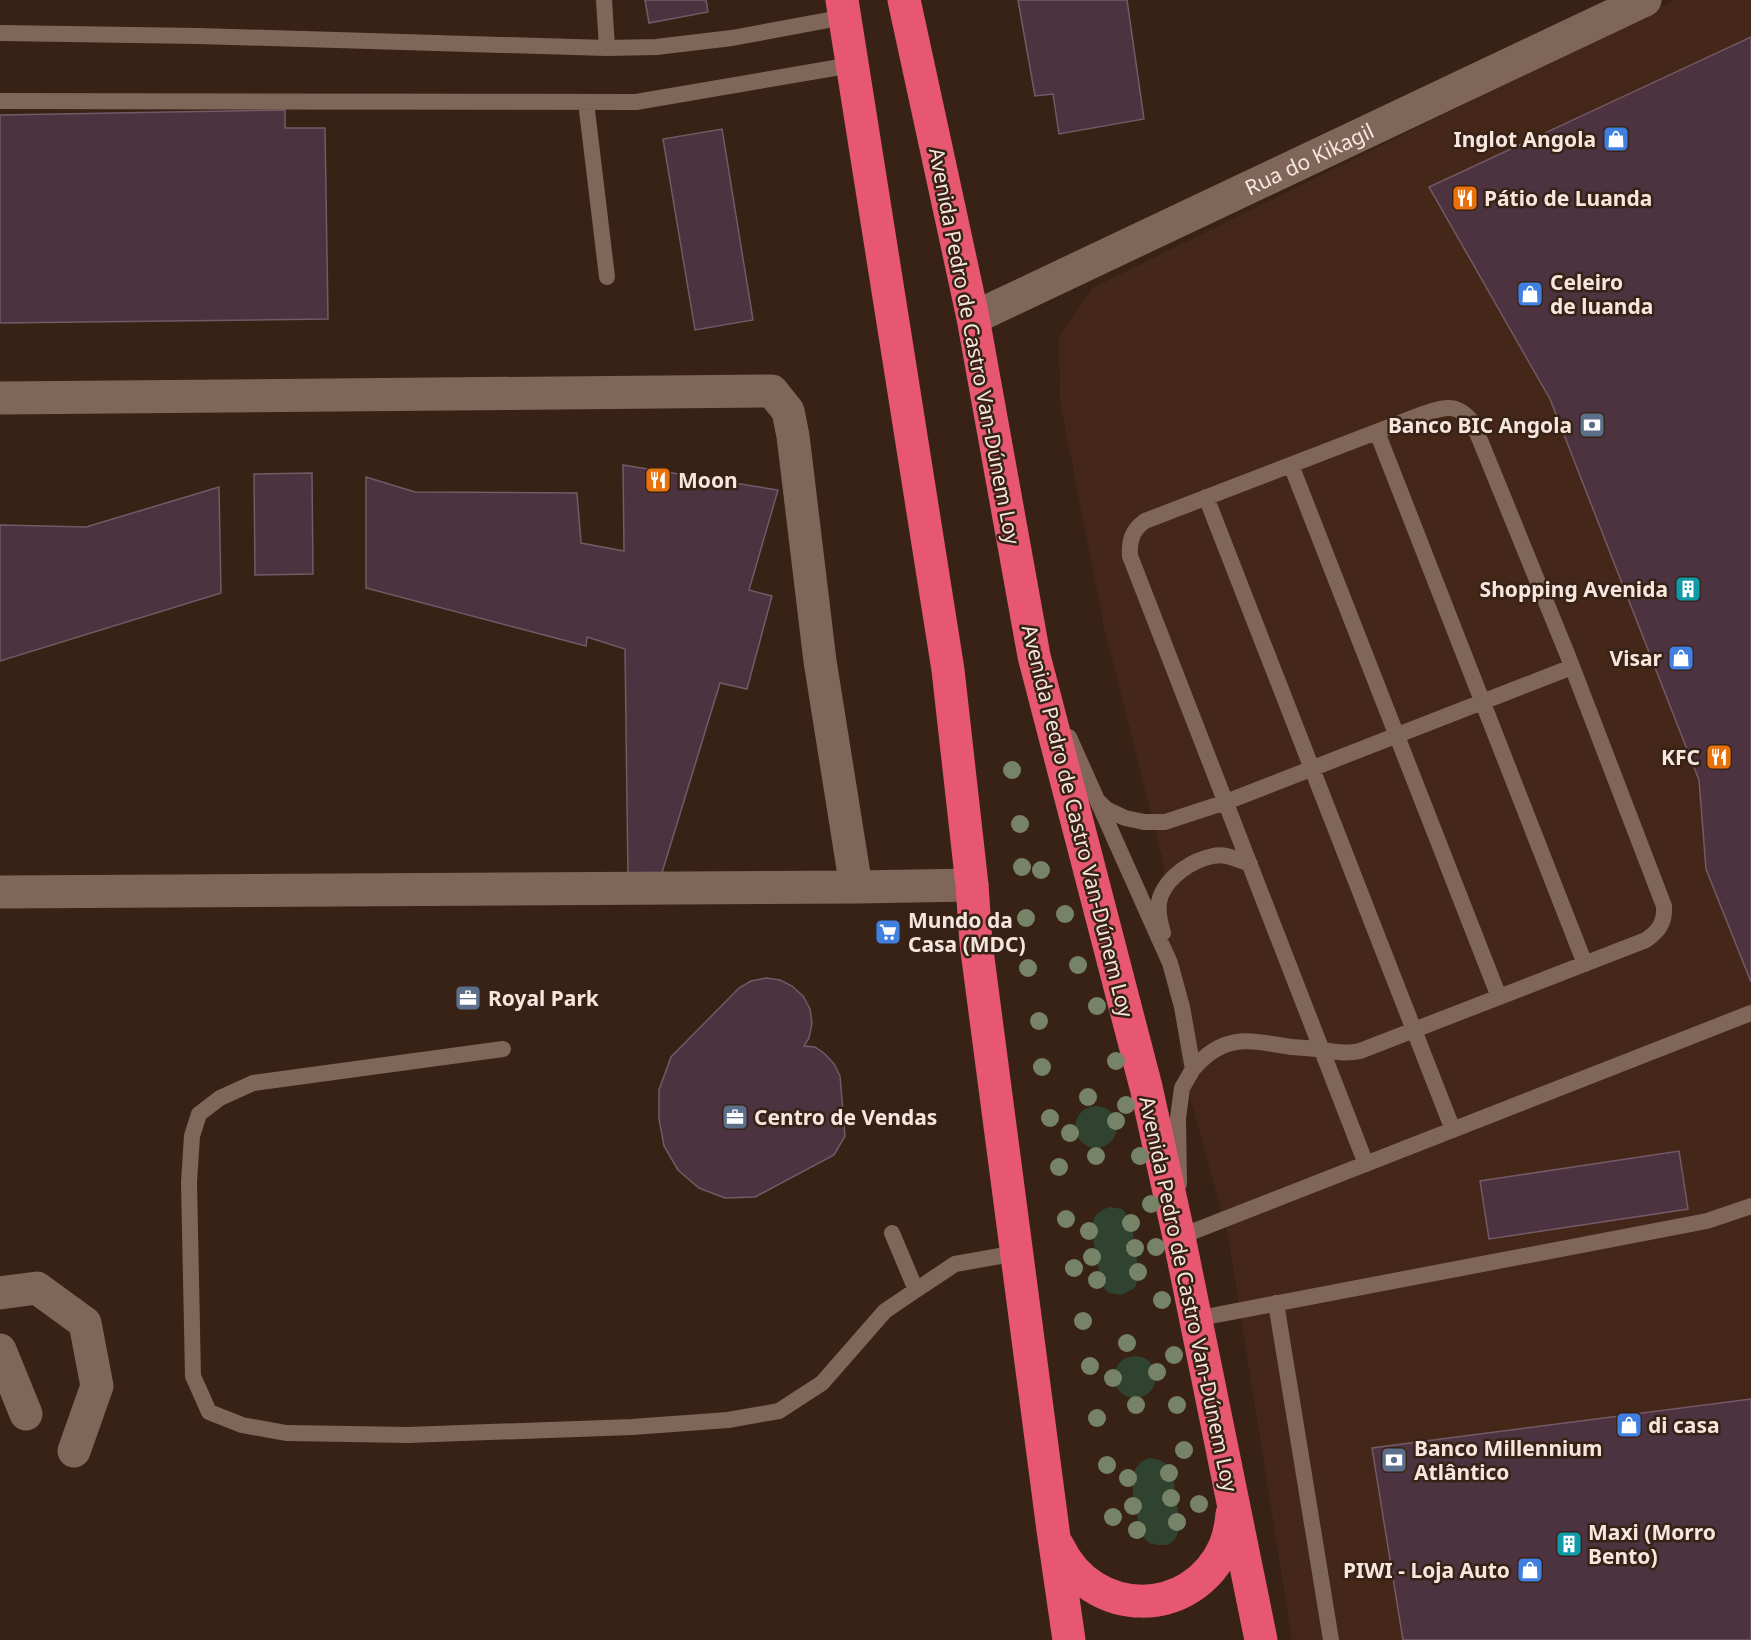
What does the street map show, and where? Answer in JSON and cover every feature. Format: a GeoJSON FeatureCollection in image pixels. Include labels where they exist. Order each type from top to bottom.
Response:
{"type":"FeatureCollection","features":[{"type":"Feature","properties":{"kind":"highway","name":"Avenida Pedro de Castro Van-Dúnem Loy"},"geometry":{"type":"LineString","coordinates":[[904,0],[973,318],[1034,656],[1146,1087],[1261,1640]]}},
{"type":"Feature","properties":{"kind":"highway"},"geometry":{"type":"LineString","coordinates":[[843,8],[948,670],[972,885],[976,943],[1069,1640]]}},
{"type":"Feature","properties":{"kind":"highway"},"geometry":{"type":"LineString","coordinates":[[1053,1530],[1063,1557],[1093,1588],[1128,1600],[1148,1602],[1163,1599],[1189,1588],[1211,1569],[1226,1544],[1232,1514],[1231,1498]]}},
{"type":"Feature","properties":{"kind":"street","name":"Rua do Kikagil"},"geometry":{"type":"LineString","coordinates":[[973,318],[1645,0]]}},
{"type":"Feature","properties":{"kind":"street"},"geometry":{"type":"LineString","coordinates":[[0,398],[772,391],[788,411],[793,436],[820,662],[856,887]]}},
{"type":"Feature","properties":{"kind":"street"},"geometry":{"type":"LineString","coordinates":[[0,892],[972,885]]}},
{"type":"Feature","properties":{"kind":"street"},"geometry":{"type":"LineString","coordinates":[[0,1293],[37,1288],[85,1323],[98,1386],[74,1451]]}},
{"type":"Feature","properties":{"kind":"street"},"geometry":{"type":"LineString","coordinates":[[0,1350],[26,1413]]}},
{"type":"Feature","properties":{"kind":"lane"},"geometry":{"type":"LineString","coordinates":[[604,0],[607,48]]}},
{"type":"Feature","properties":{"kind":"lane"},"geometry":{"type":"LineString","coordinates":[[0,33],[210,36],[607,48],[656,47],[732,38],[843,8]]}},
{"type":"Feature","properties":{"kind":"lane"},"geometry":{"type":"LineString","coordinates":[[0,101],[636,102],[852,65]]}},
{"type":"Feature","properties":{"kind":"lane"},"geometry":{"type":"LineString","coordinates":[[586,102],[607,277]]}},
{"type":"Feature","properties":{"kind":"lane"},"geometry":{"type":"LineString","coordinates":[[1366,1164],[1322,1050],[1226,802],[1130,556],[1129,546],[1137,526],[1206,497],[1442,408],[1450,407],[1467,415],[1473,423],[1572,667],[1664,906],[1664,915],[1661,926],[1646,940],[1349,1053],[1322,1050],[1244,1041],[1223,1044],[1206,1054],[1193,1069],[1182,1088],[1178,1118],[1179,1237],[1366,1164],[1453,1130],[1751,1013]]}},
{"type":"Feature","properties":{"kind":"lane"},"geometry":{"type":"LineString","coordinates":[[1377,432],[1585,964]]}},
{"type":"Feature","properties":{"kind":"lane"},"geometry":{"type":"LineString","coordinates":[[1291,465],[1499,997]]}},
{"type":"Feature","properties":{"kind":"lane"},"geometry":{"type":"LineString","coordinates":[[1206,497],[1453,1130]]}},
{"type":"Feature","properties":{"kind":"lane"},"geometry":{"type":"LineString","coordinates":[[1034,656],[1170,963]]}},
{"type":"Feature","properties":{"kind":"lane"},"geometry":{"type":"LineString","coordinates":[[1095,797],[1106,809],[1125,818],[1144,822],[1165,822],[1226,802],[1572,667]]}},
{"type":"Feature","properties":{"kind":"lane"},"geometry":{"type":"LineString","coordinates":[[1193,1069],[1182,1007],[1159,917],[1160,896],[1173,878],[1190,864],[1214,855],[1228,856],[1250,864]]}},
{"type":"Feature","properties":{"kind":"lane"},"geometry":{"type":"LineString","coordinates":[[503,1049],[253,1083],[220,1098],[199,1114],[192,1136],[189,1182],[193,1376],[209,1412],[242,1425],[286,1433],[408,1435],[632,1427],[728,1420],[779,1411],[822,1383],[885,1311],[955,1264],[1017,1253]]}},
{"type":"Feature","properties":{"kind":"lane"},"geometry":{"type":"LineString","coordinates":[[1196,1319],[1707,1221],[1751,1206]]}},
{"type":"Feature","properties":{"kind":"lane"},"geometry":{"type":"LineString","coordinates":[[892,1233],[916,1290]]}},
{"type":"Feature","properties":{"kind":"lane"},"geometry":{"type":"LineString","coordinates":[[1276,1303],[1331,1640]]}},
{"type":"Feature","properties":{"kind":"shaded area"},"geometry":{"type":"Polygon","coordinates":[[[1675,0],[1751,0],[1751,1640],[1292,1640],[1228,1235],[1181,1064],[1163,860],[1104,627],[1060,401],[1059,337],[1093,288],[1675,0]]]}},
{"type":"Feature","properties":{"kind":"green space"},"geometry":{"type":"Polygon","coordinates":[[[1096,1106],[1111,1112],[1117,1127],[1111,1142],[1096,1148],[1081,1142],[1075,1127],[1081,1112],[1096,1106]]]}},
{"type":"Feature","properties":{"kind":"green space"},"geometry":{"type":"Polygon","coordinates":[[[1110,1207],[1122,1209],[1131,1220],[1139,1274],[1135,1288],[1122,1295],[1109,1293],[1101,1285],[1092,1231],[1096,1215],[1110,1207]]]}},
{"type":"Feature","properties":{"kind":"green space"},"geometry":{"type":"Polygon","coordinates":[[[1135,1356],[1150,1362],[1156,1377],[1150,1392],[1135,1398],[1120,1392],[1114,1377],[1120,1362],[1135,1356]]]}},
{"type":"Feature","properties":{"kind":"green space"},"geometry":{"type":"Polygon","coordinates":[[[1150,1458],[1165,1463],[1172,1471],[1174,1479],[1179,1524],[1175,1539],[1170,1544],[1149,1543],[1140,1533],[1133,1477],[1141,1462],[1150,1458]]]}},
{"type":"Feature","properties":{"kind":"building"},"geometry":{"type":"Polygon","coordinates":[[[645,0],[706,0],[708,12],[649,23],[645,0]]]}},
{"type":"Feature","properties":{"kind":"building"},"geometry":{"type":"Polygon","coordinates":[[[1018,0],[1127,0],[1144,119],[1059,134],[1053,94],[1035,96],[1018,0]]]}},
{"type":"Feature","properties":{"kind":"building","name":"Shopping Avenida"},"geometry":{"type":"Polygon","coordinates":[[[1751,37],[1751,982],[1706,869],[1699,780],[1550,399],[1429,187],[1751,37]]]}},
{"type":"Feature","properties":{"kind":"building"},"geometry":{"type":"Polygon","coordinates":[[[285,110],[285,128],[325,128],[328,319],[0,323],[0,115],[285,110]]]}},
{"type":"Feature","properties":{"kind":"building"},"geometry":{"type":"Polygon","coordinates":[[[722,129],[753,320],[695,330],[663,139],[722,129]]]}},
{"type":"Feature","properties":{"kind":"building"},"geometry":{"type":"Polygon","coordinates":[[[623,465],[778,490],[749,590],[772,596],[747,689],[720,683],[661,876],[628,878],[625,649],[587,637],[586,646],[366,588],[366,477],[415,492],[577,493],[581,543],[624,551],[623,465]]]}},
{"type":"Feature","properties":{"kind":"building"},"geometry":{"type":"Polygon","coordinates":[[[312,473],[313,574],[255,575],[254,474],[312,473]]]}},
{"type":"Feature","properties":{"kind":"building"},"geometry":{"type":"Polygon","coordinates":[[[219,487],[221,593],[0,661],[0,525],[86,527],[219,487]]]}},
{"type":"Feature","properties":{"kind":"building"},"geometry":{"type":"Polygon","coordinates":[[[766,978],[780,980],[792,986],[803,996],[810,1009],[812,1023],[809,1038],[804,1046],[815,1047],[825,1054],[834,1064],[840,1076],[845,1136],[834,1155],[755,1197],[725,1198],[699,1188],[678,1170],[664,1146],[659,1119],[659,1090],[671,1057],[739,988],[751,981],[766,978]]]}},
{"type":"Feature","properties":{"kind":"building"},"geometry":{"type":"Polygon","coordinates":[[[1679,1151],[1688,1209],[1489,1239],[1480,1181],[1679,1151]]]}},
{"type":"Feature","properties":{"kind":"building","name":"Maxi (Morro Bento)"},"geometry":{"type":"Polygon","coordinates":[[[1751,1399],[1751,1640],[1403,1640],[1372,1448],[1751,1399]]]}},
{"type":"Feature","properties":{"kind":"place","name":"Inglot Angola"},"geometry":{"type":"Point","coordinates":[1616,139]}},
{"type":"Feature","properties":{"kind":"place","name":"Pátio de Luanda"},"geometry":{"type":"Point","coordinates":[1465,198]}},
{"type":"Feature","properties":{"kind":"place","name":"Celeiro de luanda"},"geometry":{"type":"Point","coordinates":[1530,294]}},
{"type":"Feature","properties":{"kind":"place","name":"Banco BIC Angola"},"geometry":{"type":"Point","coordinates":[1592,425]}},
{"type":"Feature","properties":{"kind":"place","name":"Moon"},"geometry":{"type":"Point","coordinates":[658,480]}},
{"type":"Feature","properties":{"kind":"place","name":"Shopping Avenida"},"geometry":{"type":"Point","coordinates":[1688,589]}},
{"type":"Feature","properties":{"kind":"place","name":"Visar"},"geometry":{"type":"Point","coordinates":[1681,658]}},
{"type":"Feature","properties":{"kind":"place","name":"KFC"},"geometry":{"type":"Point","coordinates":[1719,757]}},
{"type":"Feature","properties":{"kind":"place","name":"Mundo da Casa (MDC)"},"geometry":{"type":"Point","coordinates":[888,932]}},
{"type":"Feature","properties":{"kind":"place","name":"Royal Park"},"geometry":{"type":"Point","coordinates":[468,998]}},
{"type":"Feature","properties":{"kind":"place","name":"Centro de Vendas"},"geometry":{"type":"Point","coordinates":[735,1117]}},
{"type":"Feature","properties":{"kind":"place","name":"di casa"},"geometry":{"type":"Point","coordinates":[1629,1425]}},
{"type":"Feature","properties":{"kind":"place","name":"Banco Millennium Atlântico"},"geometry":{"type":"Point","coordinates":[1394,1460]}},
{"type":"Feature","properties":{"kind":"place","name":"Maxi (Morro Bento)"},"geometry":{"type":"Point","coordinates":[1569,1544]}},
{"type":"Feature","properties":{"kind":"place","name":"PIWI - Loja Auto"},"geometry":{"type":"Point","coordinates":[1530,1570]}}]}
